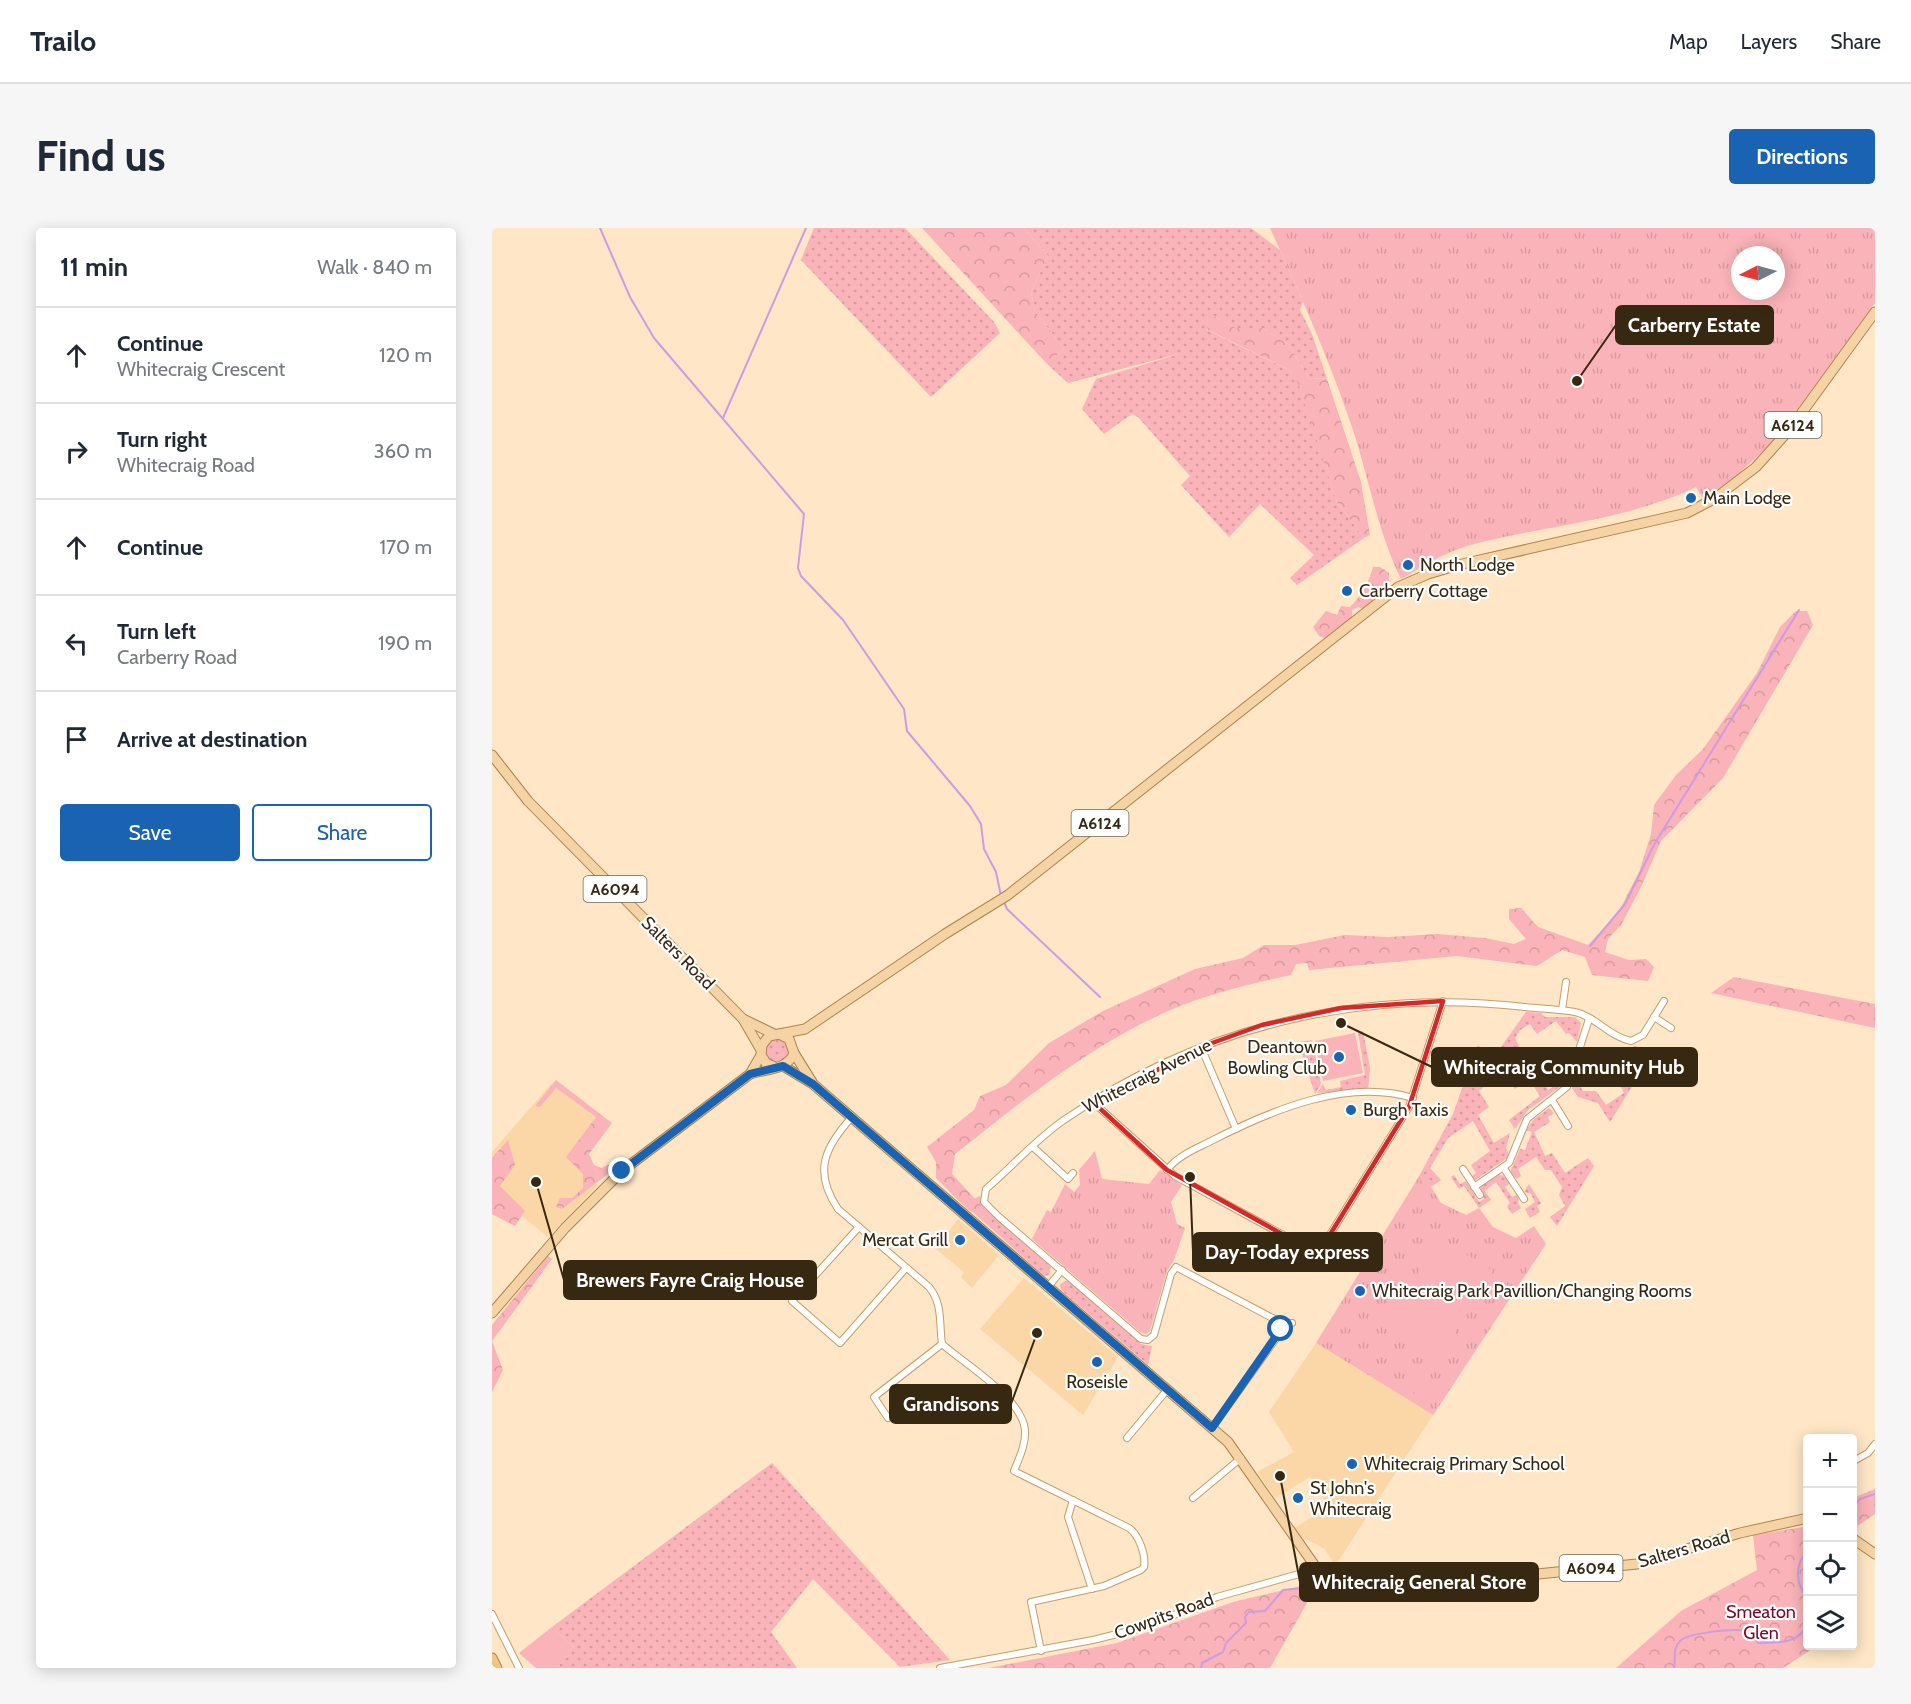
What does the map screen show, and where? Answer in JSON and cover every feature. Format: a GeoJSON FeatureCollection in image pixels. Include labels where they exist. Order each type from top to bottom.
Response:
{"type":"FeatureCollection","features":[{"type":"Feature","properties":{"kind":"highway"},"geometry":{"type":"LineString","coordinates":[[492,1658],[497,1668]]}},
{"type":"Feature","properties":{"kind":"main road","name":"A6124"},"geometry":{"type":"LineString","coordinates":[[777,1034],[805,1029],[1008,895],[1398,587],[1428,574],[1462,564],[1687,513],[1714,499],[1756,467],[1790,429],[1875,312]]}},
{"type":"Feature","properties":{"kind":"main road","name":"Salters Road"},"geometry":{"type":"LineString","coordinates":[[492,755],[528,801],[743,1019],[761,1052]]}},
{"type":"Feature","properties":{"kind":"main road","name":"Salters Road"},"geometry":{"type":"LineString","coordinates":[[743,1019],[777,1034]]}},
{"type":"Feature","properties":{"kind":"main road","name":"A6124"},"geometry":{"type":"LineString","coordinates":[[794,1051],[805,1029]]}},
{"type":"Feature","properties":{"kind":"main road"},"geometry":{"type":"LineString","coordinates":[[492,1313],[565,1228],[622,1171],[750,1074],[790,1061],[794,1051],[789,1039],[777,1034],[765,1040],[750,1074]]}},
{"type":"Feature","properties":{"kind":"main road","name":"A6094"},"geometry":{"type":"LineString","coordinates":[[794,1051],[813,1084]]}},
{"type":"Feature","properties":{"kind":"main road"},"geometry":{"type":"LineString","coordinates":[[761,1052],[766,1063],[779,1066]]}},
{"type":"Feature","properties":{"kind":"main road","name":"A6094"},"geometry":{"type":"LineString","coordinates":[[779,1066],[813,1084],[1212,1428],[1241,1458],[1315,1566]]}},
{"type":"Feature","properties":{"kind":"main road","name":"Salters Road"},"geometry":{"type":"LineString","coordinates":[[1315,1566],[1331,1580],[1348,1588],[1369,1591],[1637,1564],[1731,1536],[1803,1519]]}},
{"type":"Feature","properties":{"kind":"main road"},"geometry":{"type":"LineString","coordinates":[[1857,1541],[1875,1554]]}},
{"type":"Feature","properties":{"kind":"street"},"geometry":{"type":"LineString","coordinates":[[1562,1010],[1566,982]]}},
{"type":"Feature","properties":{"kind":"street","name":"Whitecraig Avenue"},"geometry":{"type":"LineString","coordinates":[[1062,1270],[984,1202],[986,1189],[1063,1121],[1201,1047],[1262,1025],[1319,1012],[1427,1001],[1485,1002],[1579,1013],[1630,1041],[1640,1038],[1664,1001]]}},
{"type":"Feature","properties":{"kind":"street"},"geometry":{"type":"LineString","coordinates":[[1094,1103],[1167,1170],[1183,1181],[1315,1250],[1324,1246],[1413,1098],[1443,1001]]}},
{"type":"Feature","properties":{"kind":"street"},"geometry":{"type":"LineString","coordinates":[[1654,1017],[1671,1028]]}},
{"type":"Feature","properties":{"kind":"street"},"geometry":{"type":"LineString","coordinates":[[1474,1187],[1513,1158],[1527,1119],[1567,1087],[1589,1019]]}},
{"type":"Feature","properties":{"kind":"street"},"geometry":{"type":"LineString","coordinates":[[1201,1047],[1236,1129]]}},
{"type":"Feature","properties":{"kind":"street"},"geometry":{"type":"LineString","coordinates":[[1549,1054],[1556,1064],[1573,1072]]}},
{"type":"Feature","properties":{"kind":"street"},"geometry":{"type":"LineString","coordinates":[[1167,1170],[1179,1158],[1236,1129],[1296,1105],[1337,1095],[1386,1093],[1413,1098]]}},
{"type":"Feature","properties":{"kind":"street"},"geometry":{"type":"LineString","coordinates":[[1552,1100],[1568,1126]]}},
{"type":"Feature","properties":{"kind":"street"},"geometry":{"type":"LineString","coordinates":[[852,1117],[830,1144],[824,1173],[831,1197],[838,1209],[935,1295],[940,1312],[942,1344],[1018,1411],[1025,1430],[1025,1441],[1014,1471],[1133,1531],[1145,1563],[1142,1570],[1092,1588],[1031,1602],[1041,1651]]}},
{"type":"Feature","properties":{"kind":"street"},"geometry":{"type":"LineString","coordinates":[[1033,1147],[1068,1179],[1073,1173]]}},
{"type":"Feature","properties":{"kind":"street"},"geometry":{"type":"LineString","coordinates":[[1503,1167],[1524,1199]]}},
{"type":"Feature","properties":{"kind":"street"},"geometry":{"type":"LineString","coordinates":[[1463,1169],[1480,1195]]}},
{"type":"Feature","properties":{"kind":"street"},"geometry":{"type":"LineString","coordinates":[[859,1227],[792,1301],[840,1343],[906,1268]]}},
{"type":"Feature","properties":{"kind":"street"},"geometry":{"type":"LineString","coordinates":[[1047,1288],[1062,1270],[1145,1341],[1154,1335],[1171,1274],[1176,1267],[1270,1316],[1281,1325],[1292,1323]]}},
{"type":"Feature","properties":{"kind":"street"},"geometry":{"type":"LineString","coordinates":[[1212,1428],[1280,1333],[1281,1325]]}},
{"type":"Feature","properties":{"kind":"street"},"geometry":{"type":"LineString","coordinates":[[888,1418],[874,1396],[942,1344]]}},
{"type":"Feature","properties":{"kind":"street"},"geometry":{"type":"LineString","coordinates":[[1127,1438],[1167,1390]]}},
{"type":"Feature","properties":{"kind":"street"},"geometry":{"type":"LineString","coordinates":[[1857,1459],[1868,1453],[1875,1444]]}},
{"type":"Feature","properties":{"kind":"street"},"geometry":{"type":"LineString","coordinates":[[1193,1498],[1241,1458]]}},
{"type":"Feature","properties":{"kind":"street"},"geometry":{"type":"LineString","coordinates":[[1073,1500],[1068,1517],[1092,1588]]}},
{"type":"Feature","properties":{"kind":"street","name":"Cowpits Road"},"geometry":{"type":"LineString","coordinates":[[940,1668],[1041,1651],[1145,1627],[1217,1597],[1299,1574],[1315,1566]]}},
{"type":"Feature","properties":{"kind":"street"},"geometry":{"type":"LineString","coordinates":[[492,1614],[519,1668]]}},
{"type":"Feature","properties":{"kind":"highlighted area"},"geometry":{"type":"Polygon","coordinates":[[[1443,1001],[1409,1107],[1321,1249],[1309,1249],[1167,1170],[1094,1103],[1201,1047],[1262,1025],[1341,1008],[1443,1001]]]}},
{"type":"Feature","properties":{"kind":"shaded area"},"geometry":{"type":"Polygon","coordinates":[[[551,1084],[597,1117],[583,1174],[598,1185],[548,1237],[492,1192],[492,1152],[551,1084]]]}},
{"type":"Feature","properties":{"kind":"shaded area"},"geometry":{"type":"Polygon","coordinates":[[[958,1219],[999,1255],[972,1288],[961,1277],[964,1272],[936,1249],[958,1219]]]}},
{"type":"Feature","properties":{"kind":"shaded area"},"geometry":{"type":"Polygon","coordinates":[[[1024,1278],[1118,1357],[1083,1415],[980,1329],[1024,1278]]]}},
{"type":"Feature","properties":{"kind":"shaded area","name":"Whitecraig Primary School"},"geometry":{"type":"Polygon","coordinates":[[[1316,1343],[1433,1415],[1335,1566],[1325,1549],[1306,1539],[1303,1541],[1294,1528],[1329,1507],[1310,1477],[1275,1498],[1257,1472],[1294,1452],[1269,1412],[1316,1343]]]}},
{"type":"Feature","properties":{"kind":"green space"},"geometry":{"type":"Polygon","coordinates":[[[814,228],[905,228],[994,322],[1000,333],[931,397],[801,260],[814,228]]]}},
{"type":"Feature","properties":{"kind":"green space"},"geometry":{"type":"Polygon","coordinates":[[[922,228],[1024,228],[1048,256],[1031,292],[1035,311],[1064,349],[1047,364],[922,228]]]}},
{"type":"Feature","properties":{"kind":"green space"},"geometry":{"type":"Polygon","coordinates":[[[1024,228],[1251,228],[1280,250],[1303,302],[1300,310],[1312,334],[1327,379],[1309,378],[1289,345],[1263,328],[1236,328],[1215,317],[1207,330],[1289,370],[1299,383],[1337,502],[1364,538],[1297,585],[1290,578],[1314,555],[1260,504],[1229,537],[1181,485],[1190,476],[1138,417],[1132,414],[1104,434],[1082,409],[1096,379],[1182,353],[1068,383],[1047,364],[1064,349],[1035,311],[1031,292],[1048,256],[1024,228]]]}},
{"type":"Feature","properties":{"kind":"green space"},"geometry":{"type":"Polygon","coordinates":[[[1270,228],[1875,228],[1875,303],[1775,440],[1734,478],[1703,499],[1696,487],[1668,499],[1612,516],[1467,546],[1441,556],[1401,579],[1386,542],[1343,402],[1314,327],[1270,228]]]}},
{"type":"Feature","properties":{"kind":"green space"},"geometry":{"type":"Polygon","coordinates":[[[1215,317],[1236,328],[1263,328],[1289,345],[1309,378],[1327,379],[1361,482],[1370,535],[1364,538],[1337,502],[1298,383],[1289,370],[1208,330],[1205,319],[1215,317]]]}},
{"type":"Feature","properties":{"kind":"green space"},"geometry":{"type":"Polygon","coordinates":[[[1373,567],[1380,567],[1389,573],[1389,588],[1362,609],[1358,607],[1352,610],[1352,618],[1325,638],[1319,636],[1313,627],[1326,611],[1337,615],[1341,606],[1350,607],[1364,588],[1373,567]]]}},
{"type":"Feature","properties":{"kind":"green space"},"geometry":{"type":"Polygon","coordinates":[[[1796,611],[1807,611],[1813,625],[1723,778],[1661,841],[1621,925],[1608,939],[1605,952],[1629,960],[1646,959],[1654,967],[1648,981],[1592,975],[1585,957],[1562,950],[1537,966],[1457,956],[1309,970],[1307,963],[1296,964],[1291,975],[1198,999],[1139,1025],[1057,1076],[955,1154],[952,1174],[991,1216],[987,1221],[967,1209],[936,1178],[936,1162],[927,1147],[974,1110],[980,1096],[1006,1085],[1049,1043],[1103,1011],[1195,969],[1243,958],[1264,945],[1295,945],[1345,935],[1389,937],[1437,934],[1485,938],[1514,944],[1526,939],[1509,919],[1509,909],[1521,908],[1538,927],[1588,945],[1618,913],[1639,872],[1651,834],[1654,805],[1676,775],[1703,749],[1757,673],[1780,627],[1796,611]]]}},
{"type":"Feature","properties":{"kind":"green space"},"geometry":{"type":"Polygon","coordinates":[[[1734,977],[1875,1004],[1875,1028],[1711,993],[1734,977]]]}},
{"type":"Feature","properties":{"kind":"green space"},"geometry":{"type":"Polygon","coordinates":[[[1526,1012],[1541,1013],[1545,1017],[1575,1017],[1581,1023],[1577,1042],[1569,1033],[1566,1034],[1556,1021],[1537,1034],[1530,1024],[1520,1030],[1515,1038],[1521,1050],[1504,1061],[1512,1073],[1518,1070],[1523,1084],[1515,1089],[1502,1071],[1479,1091],[1489,1107],[1478,1115],[1494,1143],[1510,1133],[1506,1148],[1510,1156],[1474,1181],[1471,1177],[1476,1173],[1471,1165],[1490,1151],[1473,1121],[1448,1138],[1430,1168],[1441,1180],[1431,1187],[1418,1178],[1453,1114],[1477,1046],[1498,1051],[1526,1012]]]}},
{"type":"Feature","properties":{"kind":"green space"},"geometry":{"type":"Polygon","coordinates":[[[1363,1031],[1370,1068],[1368,1089],[1317,1093],[1323,1084],[1326,1090],[1341,1087],[1340,1081],[1365,1075],[1358,1032],[1363,1031]]]}},
{"type":"Feature","properties":{"kind":"green space","name":"Deantown Bowling Club"},"geometry":{"type":"Polygon","coordinates":[[[1355,1033],[1363,1073],[1323,1081],[1315,1041],[1355,1033]]]}},
{"type":"Feature","properties":{"kind":"green space"},"geometry":{"type":"Polygon","coordinates":[[[773,1040],[781,1040],[788,1047],[788,1055],[781,1062],[773,1062],[766,1055],[766,1047],[773,1040]]]}},
{"type":"Feature","properties":{"kind":"green space"},"geometry":{"type":"Polygon","coordinates":[[[1312,1040],[1321,1083],[1315,1094],[1298,1042],[1312,1040]]]}},
{"type":"Feature","properties":{"kind":"green space"},"geometry":{"type":"Polygon","coordinates":[[[1636,1046],[1642,1056],[1659,1067],[1656,1071],[1641,1072],[1610,1122],[1598,1103],[1578,1097],[1572,1088],[1575,1078],[1583,1091],[1596,1091],[1606,1105],[1624,1093],[1620,1085],[1634,1067],[1625,1049],[1636,1046]]]}},
{"type":"Feature","properties":{"kind":"green space"},"geometry":{"type":"Polygon","coordinates":[[[1538,1072],[1548,1090],[1559,1083],[1561,1086],[1528,1110],[1515,1129],[1509,1120],[1540,1096],[1528,1078],[1538,1072]]]}},
{"type":"Feature","properties":{"kind":"green space"},"geometry":{"type":"Polygon","coordinates":[[[556,1080],[612,1123],[589,1154],[594,1165],[601,1168],[619,1160],[621,1164],[562,1209],[556,1207],[560,1198],[572,1198],[583,1188],[583,1174],[566,1157],[596,1117],[556,1088],[540,1107],[535,1106],[556,1080]]]}},
{"type":"Feature","properties":{"kind":"green space"},"geometry":{"type":"Polygon","coordinates":[[[1549,1108],[1554,1113],[1548,1117],[1550,1122],[1534,1132],[1545,1156],[1552,1153],[1565,1173],[1588,1158],[1594,1166],[1557,1226],[1550,1217],[1565,1206],[1559,1195],[1562,1187],[1551,1170],[1545,1170],[1536,1157],[1518,1169],[1521,1176],[1517,1179],[1510,1172],[1520,1149],[1525,1150],[1532,1132],[1526,1130],[1534,1119],[1549,1108]]]}},
{"type":"Feature","properties":{"kind":"green space"},"geometry":{"type":"Polygon","coordinates":[[[508,1140],[515,1165],[500,1186],[525,1211],[515,1226],[492,1214],[492,1158],[508,1140]]]}},
{"type":"Feature","properties":{"kind":"green space"},"geometry":{"type":"Polygon","coordinates":[[[1095,1151],[1102,1179],[1149,1184],[1160,1170],[1182,1185],[1171,1202],[1177,1224],[1185,1228],[1174,1260],[1167,1271],[1150,1331],[1146,1334],[1140,1332],[1032,1239],[1047,1210],[1051,1212],[1065,1184],[1074,1192],[1080,1185],[1079,1170],[1095,1151]]]}},
{"type":"Feature","properties":{"kind":"green space"},"geometry":{"type":"Polygon","coordinates":[[[1498,1174],[1504,1176],[1510,1183],[1505,1187],[1512,1197],[1516,1195],[1519,1197],[1518,1203],[1521,1208],[1512,1214],[1507,1206],[1510,1203],[1496,1182],[1485,1191],[1491,1200],[1479,1208],[1464,1186],[1459,1189],[1451,1177],[1454,1175],[1460,1184],[1466,1181],[1479,1202],[1484,1199],[1481,1186],[1498,1174]]]}},
{"type":"Feature","properties":{"kind":"green space"},"geometry":{"type":"Polygon","coordinates":[[[1418,1178],[1431,1187],[1441,1203],[1466,1215],[1479,1208],[1493,1227],[1516,1238],[1534,1226],[1546,1244],[1433,1415],[1316,1343],[1418,1178]]]}},
{"type":"Feature","properties":{"kind":"green space"},"geometry":{"type":"Polygon","coordinates":[[[1529,1184],[1541,1203],[1537,1206],[1540,1212],[1530,1218],[1525,1209],[1535,1202],[1531,1194],[1524,1192],[1529,1184]]]}},
{"type":"Feature","properties":{"kind":"green space"},"geometry":{"type":"Polygon","coordinates":[[[980,1196],[982,1206],[1051,1267],[1049,1275],[1044,1276],[964,1204],[980,1196]]]}},
{"type":"Feature","properties":{"kind":"green space"},"geometry":{"type":"Polygon","coordinates":[[[1440,1238],[1493,1271],[1441,1355],[1388,1321],[1440,1238]]]}},
{"type":"Feature","properties":{"kind":"green space"},"geometry":{"type":"Polygon","coordinates":[[[548,1256],[552,1259],[492,1341],[492,1325],[548,1256]]]}},
{"type":"Feature","properties":{"kind":"green space"},"geometry":{"type":"Polygon","coordinates":[[[1068,1280],[1141,1344],[1152,1346],[1148,1365],[1061,1290],[1060,1284],[1068,1280]]]}},
{"type":"Feature","properties":{"kind":"green space"},"geometry":{"type":"Polygon","coordinates":[[[492,1341],[503,1370],[492,1392],[492,1341]]]}},
{"type":"Feature","properties":{"kind":"green space"},"geometry":{"type":"Polygon","coordinates":[[[1416,1377],[1435,1391],[1427,1402],[1408,1388],[1416,1377]]]}},
{"type":"Feature","properties":{"kind":"green space"},"geometry":{"type":"Polygon","coordinates":[[[772,1463],[950,1660],[900,1667],[813,1579],[771,1632],[797,1668],[557,1668],[574,1647],[552,1627],[772,1463]]]}},
{"type":"Feature","properties":{"kind":"green space"},"geometry":{"type":"Polygon","coordinates":[[[1875,1489],[1875,1514],[1857,1526],[1857,1496],[1875,1489]]]}},
{"type":"Feature","properties":{"kind":"green space","name":"Smeaton Glen"},"geometry":{"type":"Polygon","coordinates":[[[1803,1527],[1803,1650],[1811,1650],[1783,1668],[1616,1668],[1681,1611],[1757,1570],[1753,1535],[1803,1527]]]}},
{"type":"Feature","properties":{"kind":"green space"},"geometry":{"type":"Polygon","coordinates":[[[1305,1585],[1307,1603],[1270,1668],[989,1668],[1117,1643],[1233,1602],[1305,1585]]]}},
{"type":"Feature","properties":{"kind":"green space"},"geometry":{"type":"Polygon","coordinates":[[[552,1627],[574,1647],[557,1668],[536,1668],[519,1653],[552,1627]]]}},
{"type":"Feature","properties":{"kind":"waterway"},"geometry":{"type":"LineString","coordinates":[[600,228],[630,297],[654,338],[804,514],[798,568],[801,576],[843,620],[904,709],[907,731],[970,806],[981,824],[984,849],[996,872],[1001,896]]}},
{"type":"Feature","properties":{"kind":"waterway"},"geometry":{"type":"LineString","coordinates":[[723,418],[806,228]]}},
{"type":"Feature","properties":{"kind":"waterway"},"geometry":{"type":"LineString","coordinates":[[1590,946],[1625,904],[1655,843],[1799,610]]}},
{"type":"Feature","properties":{"kind":"waterway"},"geometry":{"type":"LineString","coordinates":[[1004,902],[1007,909],[1100,997]]}},
{"type":"Feature","properties":{"kind":"waterway"},"geometry":{"type":"LineString","coordinates":[[1857,1503],[1860,1499],[1875,1494]]}},
{"type":"Feature","properties":{"kind":"waterway"},"geometry":{"type":"LineString","coordinates":[[1803,1556],[1798,1568],[1799,1581],[1803,1590]]}},
{"type":"Feature","properties":{"kind":"waterway"},"geometry":{"type":"LineString","coordinates":[[1201,1668],[1202,1663],[1223,1652],[1226,1643],[1246,1623],[1245,1617],[1249,1612],[1265,1611],[1283,1590],[1314,1587]]}},
{"type":"Feature","properties":{"kind":"waterway"},"geometry":{"type":"LineString","coordinates":[[1674,1668],[1675,1650],[1678,1644],[1692,1636],[1739,1630],[1751,1634],[1758,1643],[1787,1641],[1803,1632]]}},
{"type":"Feature","properties":{"kind":"place","name":"Carberry Estate"},"geometry":{"type":"Point","coordinates":[1577,381]}},
{"type":"Feature","properties":{"kind":"place","name":"Main Lodge"},"geometry":{"type":"Point","coordinates":[1691,498]}},
{"type":"Feature","properties":{"kind":"place","name":"North Lodge"},"geometry":{"type":"Point","coordinates":[1408,565]}},
{"type":"Feature","properties":{"kind":"place","name":"Carberry Cottage"},"geometry":{"type":"Point","coordinates":[1347,591]}},
{"type":"Feature","properties":{"kind":"place","name":"Whitecraig Community Hub"},"geometry":{"type":"Point","coordinates":[1341,1023]}},
{"type":"Feature","properties":{"kind":"place","name":"Deantown Bowling Club"},"geometry":{"type":"Point","coordinates":[1339,1057]}},
{"type":"Feature","properties":{"kind":"place","name":"Burgh Taxis"},"geometry":{"type":"Point","coordinates":[1351,1110]}},
{"type":"Feature","properties":{"kind":"place","name":"Day-Today express"},"geometry":{"type":"Point","coordinates":[1190,1177]}},
{"type":"Feature","properties":{"kind":"place","name":"Brewers Fayre Craig House"},"geometry":{"type":"Point","coordinates":[536,1182]}},
{"type":"Feature","properties":{"kind":"place","name":"Mercat Grill"},"geometry":{"type":"Point","coordinates":[960,1240]}},
{"type":"Feature","properties":{"kind":"place","name":"Whitecraig Park Pavillion/Changing Rooms"},"geometry":{"type":"Point","coordinates":[1360,1291]}},
{"type":"Feature","properties":{"kind":"place","name":"Grandisons"},"geometry":{"type":"Point","coordinates":[1037,1333]}},
{"type":"Feature","properties":{"kind":"place","name":"Roseisle"},"geometry":{"type":"Point","coordinates":[1097,1362]}},
{"type":"Feature","properties":{"kind":"place","name":"Whitecraig Primary School"},"geometry":{"type":"Point","coordinates":[1352,1464]}},
{"type":"Feature","properties":{"kind":"place","name":"Whitecraig General Store"},"geometry":{"type":"Point","coordinates":[1280,1476]}},
{"type":"Feature","properties":{"kind":"place","name":"St John's Whitecraig"},"geometry":{"type":"Point","coordinates":[1298,1498]}},
{"type":"Feature","properties":{"kind":"route"},"geometry":{"type":"LineString","coordinates":[[622,1171],[750,1074],[783,1066],[813,1084],[1212,1428],[1281,1329]]}}]}
